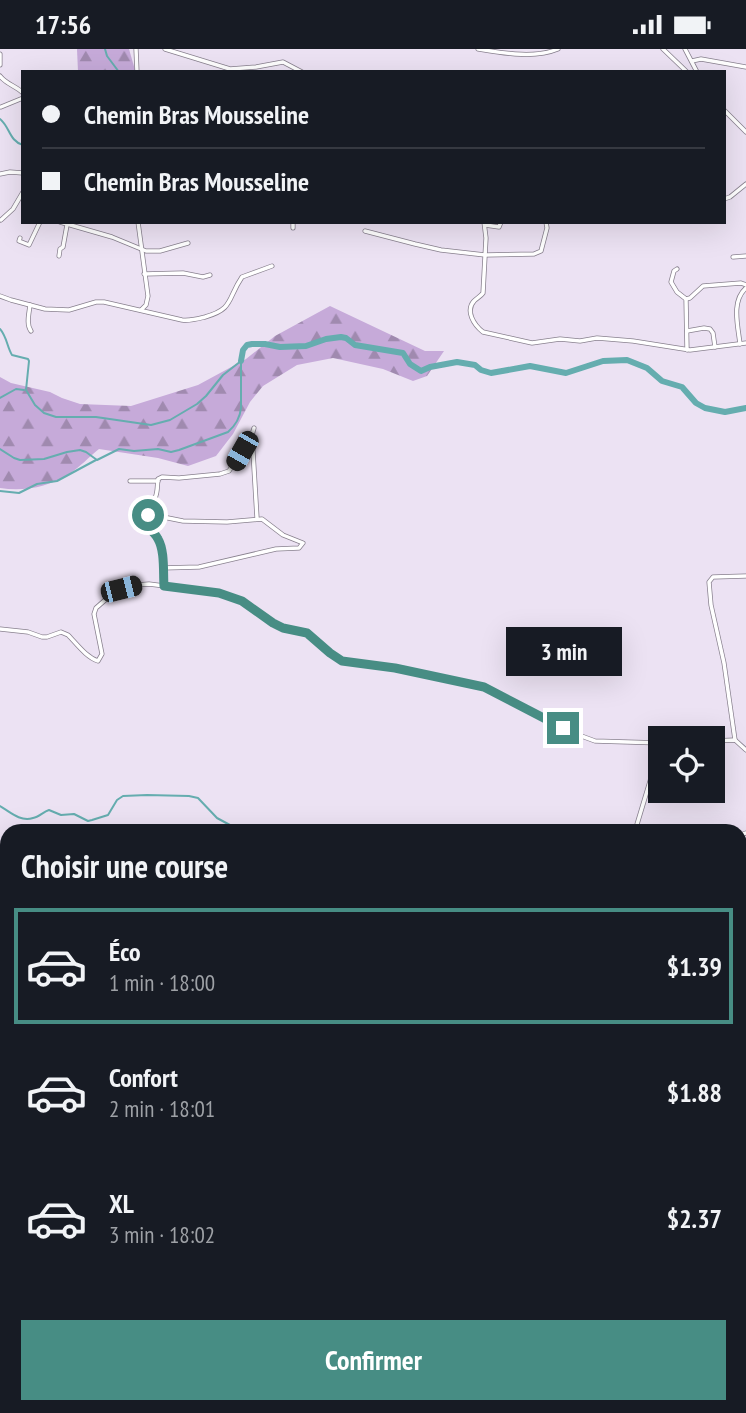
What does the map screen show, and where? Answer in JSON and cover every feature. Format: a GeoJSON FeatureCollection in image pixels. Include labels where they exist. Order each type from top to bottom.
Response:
{"type":"FeatureCollection","features":[{"type":"Feature","properties":{"kind":"street"},"geometry":{"type":"LineString","coordinates":[[136,49],[137,70]]}},
{"type":"Feature","properties":{"kind":"street"},"geometry":{"type":"LineString","coordinates":[[164,49],[236,70],[256,70],[283,62],[298,70]]}},
{"type":"Feature","properties":{"kind":"street"},"geometry":{"type":"LineString","coordinates":[[478,49],[517,54],[558,49]]}},
{"type":"Feature","properties":{"kind":"street"},"geometry":{"type":"LineString","coordinates":[[663,49],[685,70]]}},
{"type":"Feature","properties":{"kind":"street"},"geometry":{"type":"LineString","coordinates":[[685,49],[696,70]]}},
{"type":"Feature","properties":{"kind":"street"},"geometry":{"type":"LineString","coordinates":[[0,54],[0,65]]}},
{"type":"Feature","properties":{"kind":"street"},"geometry":{"type":"LineString","coordinates":[[692,61],[701,59],[746,67]]}},
{"type":"Feature","properties":{"kind":"street"},"geometry":{"type":"LineString","coordinates":[[0,76],[21,93]]}},
{"type":"Feature","properties":{"kind":"street"},"geometry":{"type":"LineString","coordinates":[[1,107],[21,96]]}},
{"type":"Feature","properties":{"kind":"street"},"geometry":{"type":"LineString","coordinates":[[726,112],[746,132]]}},
{"type":"Feature","properties":{"kind":"street"},"geometry":{"type":"LineString","coordinates":[[0,174],[21,173]]}},
{"type":"Feature","properties":{"kind":"street"},"geometry":{"type":"LineString","coordinates":[[726,198],[746,184]]}},
{"type":"Feature","properties":{"kind":"street"},"geometry":{"type":"LineString","coordinates":[[1,220],[13,209],[21,195]]}},
{"type":"Feature","properties":{"kind":"street"},"geometry":{"type":"LineString","coordinates":[[19,241],[29,245],[39,224]]}},
{"type":"Feature","properties":{"kind":"street"},"geometry":{"type":"LineString","coordinates":[[59,256],[64,224]]}},
{"type":"Feature","properties":{"kind":"street"},"geometry":{"type":"LineString","coordinates":[[67,224],[112,237],[142,250],[160,251],[188,243]]}},
{"type":"Feature","properties":{"kind":"street"},"geometry":{"type":"LineString","coordinates":[[138,224],[148,301],[141,310]]}},
{"type":"Feature","properties":{"kind":"street"},"geometry":{"type":"LineString","coordinates":[[500,224],[499,227],[484,224],[483,293],[471,308],[472,320],[483,332],[531,343],[597,338],[687,350],[746,343]]}},
{"type":"Feature","properties":{"kind":"street"},"geometry":{"type":"LineString","coordinates":[[365,231],[441,250],[485,255],[538,254],[541,251],[546,224]]}},
{"type":"Feature","properties":{"kind":"street"},"geometry":{"type":"LineString","coordinates":[[733,257],[746,256]]}},
{"type":"Feature","properties":{"kind":"street"},"geometry":{"type":"LineString","coordinates":[[0,296],[45,309],[61,311],[100,302],[186,320],[218,313],[228,304],[242,277],[272,266]]}},
{"type":"Feature","properties":{"kind":"street"},"geometry":{"type":"LineString","coordinates":[[677,269],[671,282],[677,292],[686,299]]}},
{"type":"Feature","properties":{"kind":"street"},"geometry":{"type":"LineString","coordinates":[[144,274],[183,272],[203,277],[210,275]]}},
{"type":"Feature","properties":{"kind":"street"},"geometry":{"type":"LineString","coordinates":[[686,299],[703,286],[741,283],[746,287],[737,304],[740,344]]}},
{"type":"Feature","properties":{"kind":"street"},"geometry":{"type":"LineString","coordinates":[[686,299],[687,350]]}},
{"type":"Feature","properties":{"kind":"street"},"geometry":{"type":"LineString","coordinates":[[30,305],[28,323],[31,331]]}},
{"type":"Feature","properties":{"kind":"street"},"geometry":{"type":"LineString","coordinates":[[687,331],[710,329],[715,347]]}},
{"type":"Feature","properties":{"kind":"street"},"geometry":{"type":"LineString","coordinates":[[130,481],[158,481],[162,477],[179,478],[229,471],[254,428]]}},
{"type":"Feature","properties":{"kind":"street"},"geometry":{"type":"LineString","coordinates":[[251,435],[257,518]]}},
{"type":"Feature","properties":{"kind":"street"},"geometry":{"type":"LineString","coordinates":[[158,481],[155,499],[144,508],[141,515],[143,523],[158,538],[164,586]]}},
{"type":"Feature","properties":{"kind":"street"},"geometry":{"type":"LineString","coordinates":[[141,515],[183,521],[227,522],[257,518],[264,520],[283,535],[303,543],[299,548],[276,549],[199,567],[163,568]]}},
{"type":"Feature","properties":{"kind":"street"},"geometry":{"type":"LineString","coordinates":[[746,576],[713,577],[709,582],[735,740],[746,750]]}},
{"type":"Feature","properties":{"kind":"street"},"geometry":{"type":"LineString","coordinates":[[0,629],[28,632],[42,637],[64,633],[98,661],[102,654],[94,619],[96,608],[112,594],[137,585],[219,593],[242,601],[283,628],[307,633],[342,661],[395,668],[484,687],[585,738],[605,742],[648,743]]}},
{"type":"Feature","properties":{"kind":"street"},"geometry":{"type":"LineString","coordinates":[[725,740],[735,740]]}},
{"type":"Feature","properties":{"kind":"street"},"geometry":{"type":"LineString","coordinates":[[637,824],[648,788]]}},
{"type":"Feature","properties":{"kind":"green space"},"geometry":{"type":"Polygon","coordinates":[[[77,49],[129,49],[135,70],[78,70],[77,49]]]}},
{"type":"Feature","properties":{"kind":"green space"},"geometry":{"type":"Polygon","coordinates":[[[330,306],[425,351],[444,351],[427,376],[413,381],[383,369],[333,358],[297,365],[263,386],[216,456],[188,466],[158,458],[99,449],[73,471],[53,482],[27,489],[0,488],[0,377],[11,383],[50,392],[80,404],[131,406],[198,385],[246,359],[275,336],[330,306]]]}},
{"type":"Feature","properties":{"kind":"waterway"},"geometry":{"type":"LineString","coordinates":[[105,49],[118,70]]}},
{"type":"Feature","properties":{"kind":"waterway"},"geometry":{"type":"LineString","coordinates":[[0,119],[12,137],[21,144]]}},
{"type":"Feature","properties":{"kind":"waterway"},"geometry":{"type":"LineString","coordinates":[[0,329],[12,355],[29,361],[26,390],[35,405],[44,413],[56,417],[96,417],[151,425],[170,420],[197,404],[223,375],[241,361]]}},
{"type":"Feature","properties":{"kind":"waterway"},"geometry":{"type":"LineString","coordinates":[[241,361],[247,345],[306,346],[341,337],[355,345],[403,353],[410,364],[421,371],[457,362],[475,365],[491,373],[530,366],[566,373],[603,361],[627,360],[647,368],[662,381],[682,387],[696,403],[705,408],[725,412],[746,408]]}},
{"type":"Feature","properties":{"kind":"waterway"},"geometry":{"type":"LineString","coordinates":[[0,449],[20,460],[44,459],[80,450],[97,460],[119,449],[158,449],[171,452],[179,450],[228,432],[235,424],[241,408],[241,362]]}},
{"type":"Feature","properties":{"kind":"waterway"},"geometry":{"type":"LineString","coordinates":[[0,398],[16,389],[24,390]]}},
{"type":"Feature","properties":{"kind":"waterway"},"geometry":{"type":"LineString","coordinates":[[0,491],[19,493],[37,484],[57,481],[96,460]]}},
{"type":"Feature","properties":{"kind":"waterway"},"geometry":{"type":"LineString","coordinates":[[0,806],[24,819],[49,810],[61,815],[74,814],[88,821],[108,815],[117,800],[123,796],[189,796],[198,798],[217,818],[228,824]]}},
{"type":"Feature","properties":{"kind":"route"},"geometry":{"type":"LineString","coordinates":[[148,515],[141,515],[141,518],[158,538],[164,586],[219,593],[242,601],[283,628],[307,633],[342,661],[395,668],[484,687],[563,728]]}}]}
